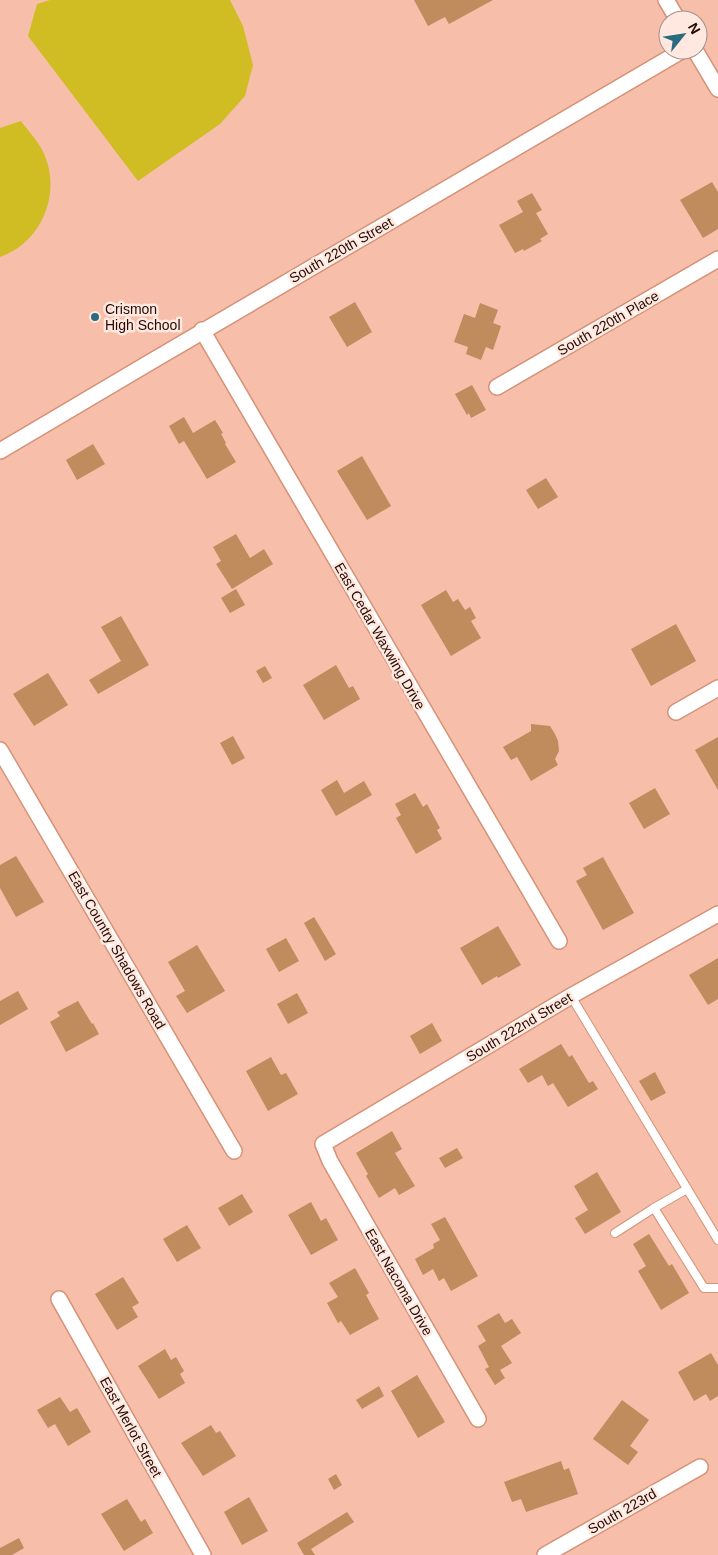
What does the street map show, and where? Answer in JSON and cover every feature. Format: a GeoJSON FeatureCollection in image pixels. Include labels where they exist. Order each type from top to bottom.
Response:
{"type":"FeatureCollection","features":[{"type":"Feature","properties":{"kind":"street","name":"South 220th Street"},"geometry":{"type":"LineString","coordinates":[[0,451],[202,330],[666,60]]}},
{"type":"Feature","properties":{"kind":"street"},"geometry":{"type":"LineString","coordinates":[[701,60],[718,89]]}},
{"type":"Feature","properties":{"kind":"street","name":"South 220th Place"},"geometry":{"type":"LineString","coordinates":[[498,387],[718,259]]}},
{"type":"Feature","properties":{"kind":"street","name":"East Cedar Waxwing Drive"},"geometry":{"type":"LineString","coordinates":[[202,330],[559,941]]}},
{"type":"Feature","properties":{"kind":"street"},"geometry":{"type":"LineString","coordinates":[[676,712],[718,688]]}},
{"type":"Feature","properties":{"kind":"street","name":"East Country Shadows Road"},"geometry":{"type":"LineString","coordinates":[[0,750],[234,1151]]}},
{"type":"Feature","properties":{"kind":"street","name":"South 222nd Street"},"geometry":{"type":"LineString","coordinates":[[323,1144],[571,996],[718,914]]}},
{"type":"Feature","properties":{"kind":"street","name":"East Nacoma Drive"},"geometry":{"type":"LineString","coordinates":[[323,1144],[330,1161],[478,1419]]}},
{"type":"Feature","properties":{"kind":"street","name":"East Merlot Street"},"geometry":{"type":"LineString","coordinates":[[59,1299],[204,1555]]}},
{"type":"Feature","properties":{"kind":"street","name":"South 223rd"},"geometry":{"type":"LineString","coordinates":[[545,1555],[700,1467]]}},
{"type":"Feature","properties":{"kind":"lane"},"geometry":{"type":"LineString","coordinates":[[571,996],[718,1240]]}},
{"type":"Feature","properties":{"kind":"lane"},"geometry":{"type":"LineString","coordinates":[[614,1233],[687,1189]]}},
{"type":"Feature","properties":{"kind":"lane"},"geometry":{"type":"LineString","coordinates":[[654,1208],[704,1288],[718,1288]]}},
{"type":"Feature","properties":{"kind":"shaded area"},"geometry":{"type":"Polygon","coordinates":[[[50,0],[230,0],[243,26],[253,65],[245,96],[220,124],[138,181],[28,36],[37,4],[50,0]]]}},
{"type":"Feature","properties":{"kind":"shaded area"},"geometry":{"type":"Polygon","coordinates":[[[21,121],[45,156],[49,171],[49,201],[44,216],[27,241],[0,257],[0,128],[21,121]]]}},
{"type":"Feature","properties":{"kind":"building"},"geometry":{"type":"Polygon","coordinates":[[[414,0],[493,0],[449,24],[445,17],[428,26],[414,0]]]}},
{"type":"Feature","properties":{"kind":"building"},"geometry":{"type":"Polygon","coordinates":[[[712,182],[718,192],[718,229],[703,238],[680,200],[712,182]]]}},
{"type":"Feature","properties":{"kind":"building"},"geometry":{"type":"Polygon","coordinates":[[[532,193],[542,210],[536,213],[548,234],[540,239],[542,241],[524,251],[523,249],[515,253],[499,225],[523,212],[517,201],[532,193]]]}},
{"type":"Feature","properties":{"kind":"building"},"geometry":{"type":"Polygon","coordinates":[[[355,302],[372,332],[347,347],[329,317],[355,302]]]}},
{"type":"Feature","properties":{"kind":"building"},"geometry":{"type":"Polygon","coordinates":[[[480,303],[498,310],[493,323],[501,326],[493,350],[486,347],[481,360],[466,354],[468,347],[454,342],[464,314],[475,318],[480,303]]]}},
{"type":"Feature","properties":{"kind":"building"},"geometry":{"type":"Polygon","coordinates":[[[472,385],[486,410],[471,418],[469,413],[467,415],[455,394],[472,385]]]}},
{"type":"Feature","properties":{"kind":"building"},"geometry":{"type":"Polygon","coordinates":[[[184,417],[193,433],[215,420],[223,433],[221,434],[225,444],[236,462],[207,479],[184,441],[179,444],[169,426],[184,417]]]}},
{"type":"Feature","properties":{"kind":"building"},"geometry":{"type":"Polygon","coordinates":[[[93,444],[105,464],[77,480],[66,460],[93,444]]]}},
{"type":"Feature","properties":{"kind":"building"},"geometry":{"type":"Polygon","coordinates":[[[362,456],[391,506],[367,520],[337,471],[362,456]]]}},
{"type":"Feature","properties":{"kind":"building"},"geometry":{"type":"Polygon","coordinates":[[[546,478],[558,497],[538,509],[526,490],[546,478]]]}},
{"type":"Feature","properties":{"kind":"building"},"geometry":{"type":"Polygon","coordinates":[[[236,534],[250,558],[264,549],[273,564],[232,589],[216,564],[221,561],[213,547],[236,534]]]}},
{"type":"Feature","properties":{"kind":"building"},"geometry":{"type":"Polygon","coordinates":[[[236,589],[245,605],[230,613],[221,598],[236,589]]]}},
{"type":"Feature","properties":{"kind":"building"},"geometry":{"type":"Polygon","coordinates":[[[446,590],[453,602],[458,599],[465,610],[470,607],[476,618],[471,621],[481,638],[451,656],[421,605],[446,590]]]}},
{"type":"Feature","properties":{"kind":"building"},"geometry":{"type":"Polygon","coordinates":[[[121,616],[149,665],[98,694],[89,680],[121,661],[101,627],[121,616]]]}},
{"type":"Feature","properties":{"kind":"building"},"geometry":{"type":"Polygon","coordinates":[[[676,624],[696,661],[651,686],[631,649],[676,624]]]}},
{"type":"Feature","properties":{"kind":"building"},"geometry":{"type":"Polygon","coordinates":[[[336,665],[349,688],[353,686],[360,699],[324,720],[303,685],[336,665]]]}},
{"type":"Feature","properties":{"kind":"building"},"geometry":{"type":"Polygon","coordinates":[[[265,666],[272,678],[263,683],[256,671],[265,666]]]}},
{"type":"Feature","properties":{"kind":"building"},"geometry":{"type":"Polygon","coordinates":[[[48,673],[68,705],[34,726],[13,694],[48,673]]]}},
{"type":"Feature","properties":{"kind":"building"},"geometry":{"type":"Polygon","coordinates":[[[531,724],[550,726],[558,741],[559,751],[555,759],[558,765],[531,781],[517,757],[511,760],[503,747],[531,731],[531,724]]]}},
{"type":"Feature","properties":{"kind":"building"},"geometry":{"type":"Polygon","coordinates":[[[233,736],[245,758],[232,765],[220,743],[233,736]]]}},
{"type":"Feature","properties":{"kind":"building"},"geometry":{"type":"Polygon","coordinates":[[[718,737],[718,790],[695,750],[718,737]]]}},
{"type":"Feature","properties":{"kind":"building"},"geometry":{"type":"Polygon","coordinates":[[[337,780],[344,793],[364,781],[372,795],[336,816],[321,790],[337,780]]]}},
{"type":"Feature","properties":{"kind":"building"},"geometry":{"type":"Polygon","coordinates":[[[655,788],[670,814],[644,829],[629,803],[655,788]]]}},
{"type":"Feature","properties":{"kind":"building"},"geometry":{"type":"Polygon","coordinates":[[[415,793],[423,807],[427,804],[440,828],[437,830],[442,839],[416,854],[396,818],[401,815],[395,804],[415,793]]]}},
{"type":"Feature","properties":{"kind":"building"},"geometry":{"type":"Polygon","coordinates":[[[16,856],[44,902],[16,917],[0,888],[0,865],[16,856]]]}},
{"type":"Feature","properties":{"kind":"building"},"geometry":{"type":"Polygon","coordinates":[[[603,857],[634,913],[603,930],[576,881],[587,875],[583,868],[603,857]]]}},
{"type":"Feature","properties":{"kind":"building"},"geometry":{"type":"Polygon","coordinates":[[[314,917],[336,954],[325,961],[304,923],[314,917]]]}},
{"type":"Feature","properties":{"kind":"building"},"geometry":{"type":"Polygon","coordinates":[[[498,926],[521,965],[482,985],[460,948],[498,926]]]}},
{"type":"Feature","properties":{"kind":"building"},"geometry":{"type":"Polygon","coordinates":[[[286,938],[299,961],[279,972],[266,949],[286,938]]]}},
{"type":"Feature","properties":{"kind":"building"},"geometry":{"type":"Polygon","coordinates":[[[197,945],[225,991],[187,1013],[176,996],[185,991],[168,962],[197,945]]]}},
{"type":"Feature","properties":{"kind":"building"},"geometry":{"type":"Polygon","coordinates":[[[718,958],[718,999],[708,1005],[689,975],[718,958]]]}},
{"type":"Feature","properties":{"kind":"building"},"geometry":{"type":"Polygon","coordinates":[[[18,991],[28,1009],[0,1025],[0,1001],[18,991]]]}},
{"type":"Feature","properties":{"kind":"building"},"geometry":{"type":"Polygon","coordinates":[[[297,993],[308,1013],[288,1024],[277,1004],[297,993]]]}},
{"type":"Feature","properties":{"kind":"building"},"geometry":{"type":"Polygon","coordinates":[[[78,1001],[99,1034],[66,1052],[50,1022],[60,1016],[57,1012],[78,1001]]]}},
{"type":"Feature","properties":{"kind":"building"},"geometry":{"type":"Polygon","coordinates":[[[432,1023],[442,1041],[420,1054],[410,1036],[432,1023]]]}},
{"type":"Feature","properties":{"kind":"building"},"geometry":{"type":"Polygon","coordinates":[[[561,1044],[569,1057],[572,1055],[589,1083],[593,1081],[598,1089],[568,1107],[553,1083],[548,1086],[542,1075],[528,1083],[519,1069],[561,1044]]]}},
{"type":"Feature","properties":{"kind":"building"},"geometry":{"type":"Polygon","coordinates":[[[271,1057],[281,1075],[286,1073],[298,1094],[268,1111],[246,1071],[271,1057]]]}},
{"type":"Feature","properties":{"kind":"building"},"geometry":{"type":"Polygon","coordinates":[[[655,1072],[666,1093],[651,1101],[639,1081],[655,1072]]]}},
{"type":"Feature","properties":{"kind":"building"},"geometry":{"type":"Polygon","coordinates":[[[392,1131],[402,1149],[395,1153],[415,1186],[399,1195],[395,1188],[379,1198],[366,1176],[368,1174],[356,1153],[392,1131]]]}},
{"type":"Feature","properties":{"kind":"building"},"geometry":{"type":"Polygon","coordinates":[[[457,1148],[463,1158],[445,1168],[439,1158],[457,1148]]]}},
{"type":"Feature","properties":{"kind":"building"},"geometry":{"type":"Polygon","coordinates":[[[597,1172],[621,1212],[585,1234],[575,1218],[588,1210],[574,1186],[597,1172]]]}},
{"type":"Feature","properties":{"kind":"building"},"geometry":{"type":"Polygon","coordinates":[[[242,1194],[253,1212],[229,1226],[218,1208],[242,1194]]]}},
{"type":"Feature","properties":{"kind":"building"},"geometry":{"type":"Polygon","coordinates":[[[311,1202],[321,1221],[326,1218],[338,1240],[311,1255],[288,1215],[311,1202]]]}},
{"type":"Feature","properties":{"kind":"building"},"geometry":{"type":"Polygon","coordinates":[[[445,1217],[478,1276],[451,1291],[444,1278],[439,1281],[433,1269],[423,1275],[415,1259],[434,1248],[433,1244],[440,1240],[431,1224],[445,1217]]]}},
{"type":"Feature","properties":{"kind":"building"},"geometry":{"type":"Polygon","coordinates":[[[187,1225],[201,1248],[177,1262],[163,1239],[187,1225]]]}},
{"type":"Feature","properties":{"kind":"building"},"geometry":{"type":"Polygon","coordinates":[[[649,1234],[669,1266],[672,1264],[689,1293],[661,1310],[638,1271],[646,1266],[633,1244],[649,1234]]]}},
{"type":"Feature","properties":{"kind":"building"},"geometry":{"type":"Polygon","coordinates":[[[355,1268],[369,1293],[366,1295],[379,1319],[350,1335],[341,1321],[338,1323],[327,1303],[338,1297],[329,1283],[355,1268]]]}},
{"type":"Feature","properties":{"kind":"building"},"geometry":{"type":"Polygon","coordinates":[[[123,1277],[139,1303],[132,1307],[138,1317],[117,1330],[95,1294],[123,1277]]]}},
{"type":"Feature","properties":{"kind":"building"},"geometry":{"type":"Polygon","coordinates":[[[499,1313],[505,1323],[512,1319],[521,1333],[501,1346],[512,1363],[500,1370],[505,1378],[495,1385],[485,1369],[489,1367],[478,1346],[486,1341],[477,1326],[499,1313]]]}},
{"type":"Feature","properties":{"kind":"building"},"geometry":{"type":"Polygon","coordinates":[[[165,1349],[171,1360],[176,1357],[184,1371],[180,1374],[185,1383],[159,1399],[138,1366],[165,1349]]]}},
{"type":"Feature","properties":{"kind":"building"},"geometry":{"type":"Polygon","coordinates":[[[711,1353],[718,1365],[718,1396],[710,1401],[706,1394],[694,1401],[678,1372],[711,1353]]]}},
{"type":"Feature","properties":{"kind":"building"},"geometry":{"type":"Polygon","coordinates":[[[417,1375],[445,1422],[418,1438],[391,1391],[417,1375]]]}},
{"type":"Feature","properties":{"kind":"building"},"geometry":{"type":"Polygon","coordinates":[[[379,1386],[384,1396],[362,1409],[356,1400],[379,1386]]]}},
{"type":"Feature","properties":{"kind":"building"},"geometry":{"type":"Polygon","coordinates":[[[60,1397],[70,1412],[77,1408],[91,1432],[68,1446],[55,1424],[48,1428],[37,1410],[60,1397]]]}},
{"type":"Feature","properties":{"kind":"building"},"geometry":{"type":"Polygon","coordinates":[[[622,1400],[649,1420],[630,1446],[638,1452],[628,1465],[593,1439],[622,1400]]]}},
{"type":"Feature","properties":{"kind":"building"},"geometry":{"type":"Polygon","coordinates":[[[211,1425],[216,1433],[220,1431],[236,1456],[203,1476],[181,1443],[211,1425]]]}},
{"type":"Feature","properties":{"kind":"building"},"geometry":{"type":"Polygon","coordinates":[[[561,1461],[564,1470],[569,1468],[578,1494],[526,1512],[521,1499],[512,1502],[504,1482],[561,1461]]]}},
{"type":"Feature","properties":{"kind":"building"},"geometry":{"type":"Polygon","coordinates":[[[336,1474],[342,1485],[334,1490],[328,1479],[336,1474]]]}},
{"type":"Feature","properties":{"kind":"building"},"geometry":{"type":"Polygon","coordinates":[[[249,1497],[268,1531],[242,1545],[224,1512],[249,1497]]]}},
{"type":"Feature","properties":{"kind":"building"},"geometry":{"type":"Polygon","coordinates":[[[127,1499],[141,1522],[145,1519],[153,1533],[124,1551],[101,1514],[127,1499]]]}},
{"type":"Feature","properties":{"kind":"building"},"geometry":{"type":"Polygon","coordinates":[[[347,1512],[354,1522],[311,1549],[315,1555],[304,1555],[297,1543],[347,1512]]]}},
{"type":"Feature","properties":{"kind":"building"},"geometry":{"type":"Polygon","coordinates":[[[19,1538],[24,1548],[12,1555],[0,1555],[0,1548],[19,1538]]]}},
{"type":"Feature","properties":{"kind":"place","name":"Crismon High School"},"geometry":{"type":"Point","coordinates":[95,317]}}]}
